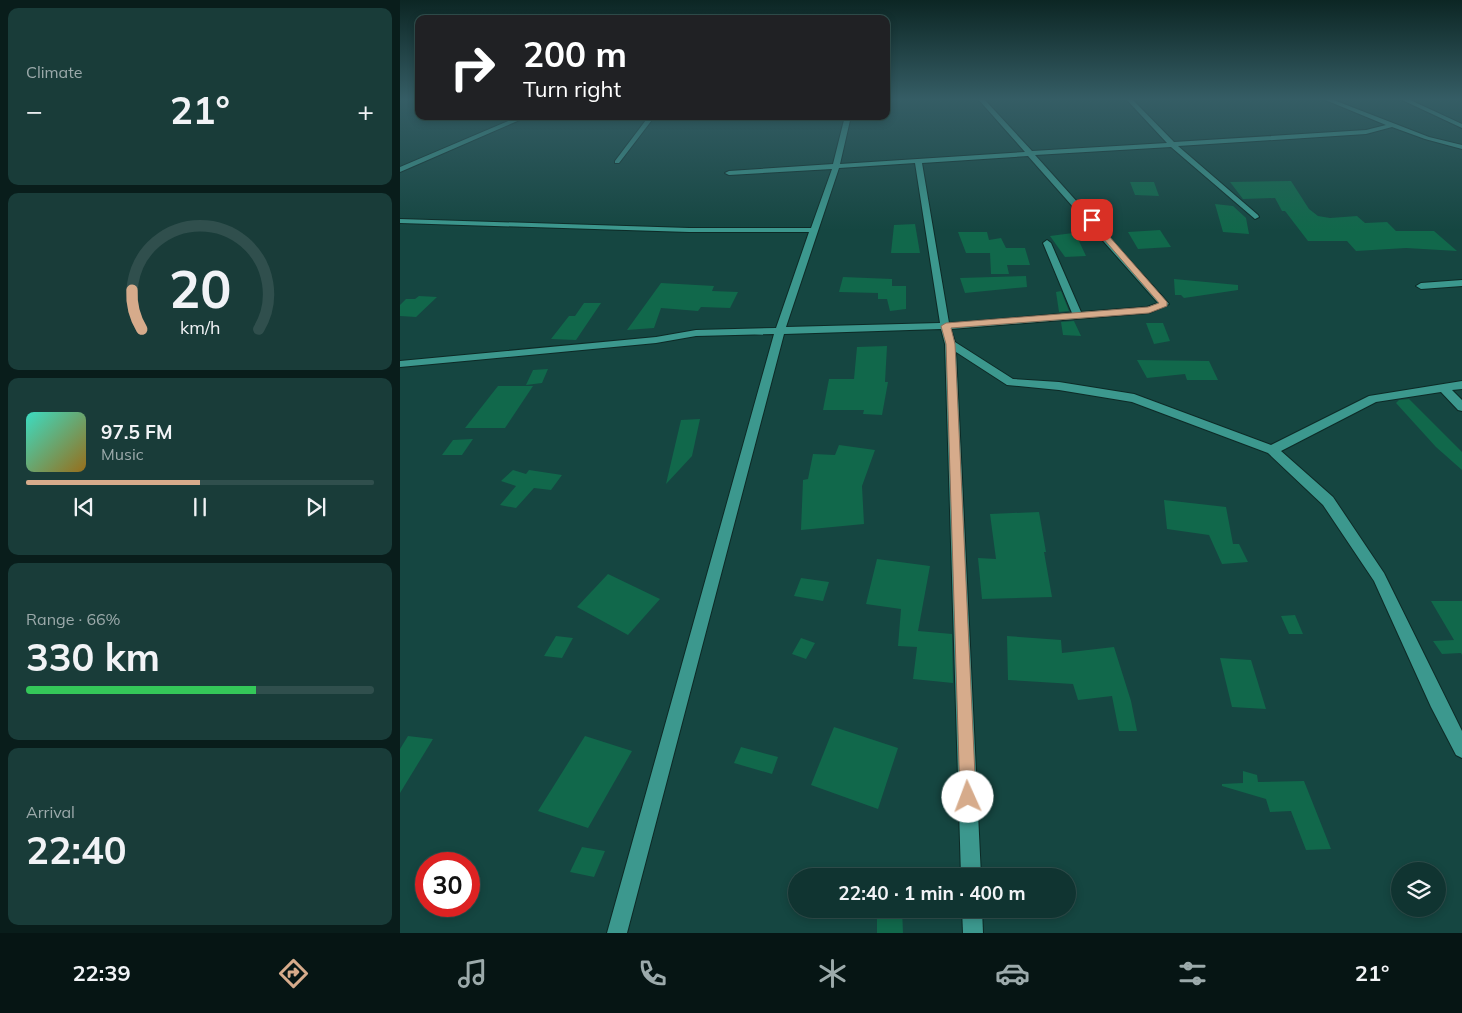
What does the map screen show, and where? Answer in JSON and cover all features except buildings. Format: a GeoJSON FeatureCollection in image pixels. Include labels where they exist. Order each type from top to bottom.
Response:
{"type":"FeatureCollection","features":[{"type":"Feature","properties":{"kind":"street"},"geometry":{"type":"LineString","coordinates":[[400,170],[464,143]]}},
{"type":"Feature","properties":{"kind":"street"},"geometry":{"type":"LineString","coordinates":[[617,162],[632,143]]}},
{"type":"Feature","properties":{"kind":"street"},"geometry":{"type":"LineString","coordinates":[[617,933],[780,331],[836,167],[842,143]]}},
{"type":"Feature","properties":{"kind":"street"},"geometry":{"type":"LineString","coordinates":[[400,364],[656,340],[696,333],[946,326],[1149,310],[1164,304],[1080,206],[1018,143]]}},
{"type":"Feature","properties":{"kind":"street"},"geometry":{"type":"LineString","coordinates":[[1172,143],[1255,217]]}},
{"type":"Feature","properties":{"kind":"street"},"geometry":{"type":"LineString","coordinates":[[729,173],[1210,143]]}},
{"type":"Feature","properties":{"kind":"street"},"geometry":{"type":"LineString","coordinates":[[1445,143],[1462,147]]}},
{"type":"Feature","properties":{"kind":"street"},"geometry":{"type":"LineString","coordinates":[[918,162],[950,344],[971,868]]}},
{"type":"Feature","properties":{"kind":"street"},"geometry":{"type":"LineString","coordinates":[[400,220],[689,230],[814,230]]}},
{"type":"Feature","properties":{"kind":"street"},"geometry":{"type":"LineString","coordinates":[[1047,243],[1078,316]]}},
{"type":"Feature","properties":{"kind":"street"},"geometry":{"type":"LineString","coordinates":[[1421,286],[1462,283]]}},
{"type":"Feature","properties":{"kind":"street"},"geometry":{"type":"LineString","coordinates":[[950,344],[1010,382],[1059,386],[1134,398],[1272,450],[1328,501],[1379,577],[1437,701],[1462,749]]}},
{"type":"Feature","properties":{"kind":"street"},"geometry":{"type":"LineString","coordinates":[[1272,450],[1373,398],[1462,386]]}},
{"type":"Feature","properties":{"kind":"street"},"geometry":{"type":"LineString","coordinates":[[1442,388],[1462,407]]}},
{"type":"Feature","properties":{"kind":"street"},"geometry":{"type":"LineString","coordinates":[[972,918],[973,933]]}},
{"type":"Feature","properties":{"kind":"route"},"geometry":{"type":"LineString","coordinates":[[968,797],[950,344],[946,326],[1149,310],[1164,304],[1092,220]]}}]}
